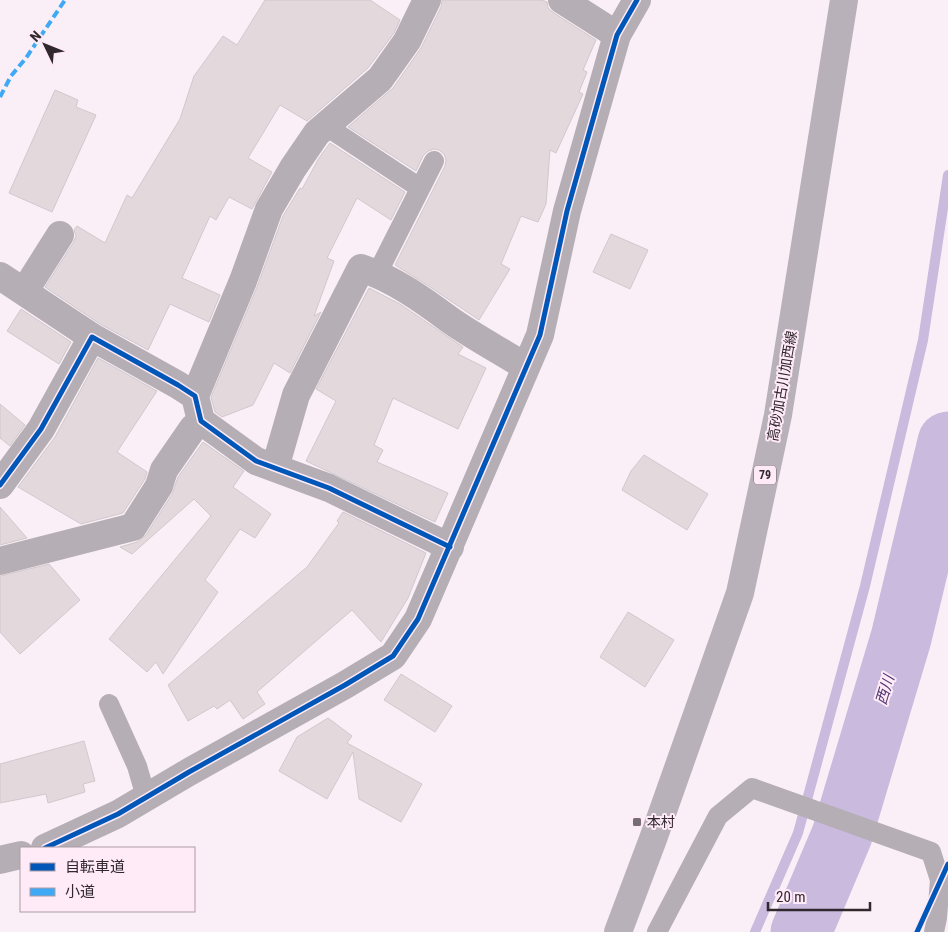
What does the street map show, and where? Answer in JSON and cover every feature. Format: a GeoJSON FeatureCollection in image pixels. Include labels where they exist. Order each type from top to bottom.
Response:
{"type":"FeatureCollection","features":[{"type":"Feature","properties":{"kind":"main road","name":"高砂加古川加西線"},"geometry":{"type":"LineString","coordinates":[[618,932],[740,593],[778,415],[844,0]]}},
{"type":"Feature","properties":{"kind":"street"},"geometry":{"type":"LineString","coordinates":[[0,561],[133,527],[159,486],[164,470],[193,428],[198,408],[269,209],[293,168],[317,133],[380,79],[408,41],[426,0]]}},
{"type":"Feature","properties":{"kind":"street"},"geometry":{"type":"LineString","coordinates":[[562,0],[617,35]]}},
{"type":"Feature","properties":{"kind":"street"},"geometry":{"type":"LineString","coordinates":[[48,847],[118,814],[393,656],[418,619],[540,335],[567,211],[617,35],[637,0]]}},
{"type":"Feature","properties":{"kind":"street"},"geometry":{"type":"LineString","coordinates":[[24,292],[60,235]]}},
{"type":"Feature","properties":{"kind":"street"},"geometry":{"type":"LineString","coordinates":[[275,468],[296,395],[361,268],[377,274],[432,306],[451,321],[526,366]]}},
{"type":"Feature","properties":{"kind":"street"},"geometry":{"type":"LineString","coordinates":[[0,276],[92,336],[178,385],[198,408],[256,461],[329,488],[450,547]]}},
{"type":"Feature","properties":{"kind":"street"},"geometry":{"type":"LineString","coordinates":[[0,485],[41,429],[92,336]]}},
{"type":"Feature","properties":{"kind":"street"},"geometry":{"type":"LineString","coordinates":[[0,860],[20,855]]}},
{"type":"Feature","properties":{"kind":"lane"},"geometry":{"type":"LineString","coordinates":[[326,126],[420,188]]}},
{"type":"Feature","properties":{"kind":"lane"},"geometry":{"type":"LineString","coordinates":[[377,274],[434,161]]}},
{"type":"Feature","properties":{"kind":"lane"},"geometry":{"type":"LineString","coordinates":[[109,704],[137,766],[146,797]]}},
{"type":"Feature","properties":{"kind":"lane"},"geometry":{"type":"LineString","coordinates":[[657,932],[718,816],[752,788],[931,852],[940,880],[934,932]]}},
{"type":"Feature","properties":{"kind":"building"},"geometry":{"type":"Polygon","coordinates":[[[265,0],[370,0],[400,20],[394,33],[368,68],[307,121],[280,105],[248,158],[272,172],[252,209],[229,197],[216,220],[210,216],[182,278],[220,295],[209,322],[170,304],[148,350],[100,324],[45,287],[73,243],[76,236],[74,230],[77,226],[105,243],[127,195],[132,198],[180,119],[194,76],[223,36],[237,45],[265,0]]]}},
{"type":"Feature","properties":{"kind":"building"},"geometry":{"type":"Polygon","coordinates":[[[442,0],[542,0],[547,2],[548,8],[554,13],[596,40],[583,70],[587,72],[579,92],[583,94],[556,153],[550,150],[546,204],[538,222],[521,216],[501,264],[510,269],[479,320],[395,265],[445,166],[444,154],[434,149],[428,151],[423,156],[416,171],[348,127],[393,88],[421,48],[441,7],[442,0]]]}},
{"type":"Feature","properties":{"kind":"building"},"geometry":{"type":"Polygon","coordinates":[[[55,90],[78,100],[76,107],[96,115],[52,212],[9,193],[55,90]]]}},
{"type":"Feature","properties":{"kind":"building"},"geometry":{"type":"Polygon","coordinates":[[[330,143],[405,192],[391,220],[357,198],[327,258],[334,261],[314,316],[321,312],[290,373],[274,363],[253,405],[222,417],[215,412],[211,397],[257,287],[283,216],[330,143]]]}},
{"type":"Feature","properties":{"kind":"building"},"geometry":{"type":"Polygon","coordinates":[[[611,234],[648,250],[630,289],[593,272],[611,234]]]}},
{"type":"Feature","properties":{"kind":"building"},"geometry":{"type":"Polygon","coordinates":[[[369,288],[400,304],[463,347],[458,354],[486,368],[458,429],[393,398],[374,445],[383,450],[377,462],[448,493],[435,522],[306,461],[336,401],[316,389],[369,288]]]}},
{"type":"Feature","properties":{"kind":"building"},"geometry":{"type":"Polygon","coordinates":[[[21,309],[71,342],[59,364],[7,331],[21,309]]]}},
{"type":"Feature","properties":{"kind":"building"},"geometry":{"type":"Polygon","coordinates":[[[98,358],[157,391],[117,452],[147,472],[145,479],[123,513],[81,524],[18,487],[55,437],[98,358]]]}},
{"type":"Feature","properties":{"kind":"building"},"geometry":{"type":"Polygon","coordinates":[[[0,404],[25,425],[10,446],[0,438],[0,404]]]}},
{"type":"Feature","properties":{"kind":"building"},"geometry":{"type":"Polygon","coordinates":[[[203,442],[244,471],[233,487],[271,514],[255,538],[240,529],[205,580],[218,592],[163,674],[156,662],[147,672],[109,639],[211,516],[194,499],[132,554],[120,547],[137,542],[146,535],[172,494],[178,477],[203,442]]]}},
{"type":"Feature","properties":{"kind":"building"},"geometry":{"type":"Polygon","coordinates":[[[644,455],[708,494],[687,530],[622,490],[631,471],[644,455]]]}},
{"type":"Feature","properties":{"kind":"building"},"geometry":{"type":"Polygon","coordinates":[[[0,507],[27,538],[0,545],[0,507]]]}},
{"type":"Feature","properties":{"kind":"building"},"geometry":{"type":"Polygon","coordinates":[[[343,512],[426,553],[408,598],[381,642],[352,610],[257,692],[265,704],[243,719],[230,700],[217,709],[214,706],[188,721],[168,685],[307,567],[339,523],[337,521],[343,512]]]}},
{"type":"Feature","properties":{"kind":"building"},"geometry":{"type":"Polygon","coordinates":[[[49,564],[80,600],[20,654],[0,632],[0,576],[49,564]]]}},
{"type":"Feature","properties":{"kind":"building"},"geometry":{"type":"Polygon","coordinates":[[[628,612],[674,640],[645,687],[600,657],[628,612]]]}},
{"type":"Feature","properties":{"kind":"building"},"geometry":{"type":"Polygon","coordinates":[[[401,674],[452,706],[435,732],[384,700],[401,674]]]}},
{"type":"Feature","properties":{"kind":"building"},"geometry":{"type":"Polygon","coordinates":[[[328,718],[352,736],[347,743],[422,784],[401,822],[359,799],[353,752],[327,799],[279,771],[297,737],[328,718]]]}},
{"type":"Feature","properties":{"kind":"building"},"geometry":{"type":"Polygon","coordinates":[[[84,741],[95,781],[83,784],[85,792],[48,803],[46,794],[0,803],[0,764],[84,741]]]}},
{"type":"Feature","properties":{"kind":"waterway"},"geometry":{"type":"LineString","coordinates":[[755,932],[798,833],[865,586],[923,340],[948,175]]}},
{"type":"Feature","properties":{"kind":"waterway","name":"西川"},"geometry":{"type":"LineString","coordinates":[[801,932],[842,835],[901,638],[948,442]]}},
{"type":"Feature","properties":{"kind":"marked path"},"geometry":{"type":"LineString","coordinates":[[0,97],[11,76],[26,58],[65,0]]}},
{"type":"Feature","properties":{"kind":"cycle path"},"geometry":{"type":"LineString","coordinates":[[47,847],[118,814],[393,656],[418,619],[540,335],[567,211],[617,35],[637,0]]}},
{"type":"Feature","properties":{"kind":"cycle path"},"geometry":{"type":"LineString","coordinates":[[0,485],[41,429],[92,337],[195,396],[201,421],[256,461],[329,488],[450,547]]}},
{"type":"Feature","properties":{"kind":"cycle path"},"geometry":{"type":"LineString","coordinates":[[917,932],[948,864]]}},
{"type":"Feature","properties":{"kind":"place","name":"本村"},"geometry":{"type":"Point","coordinates":[637,822]}}]}
